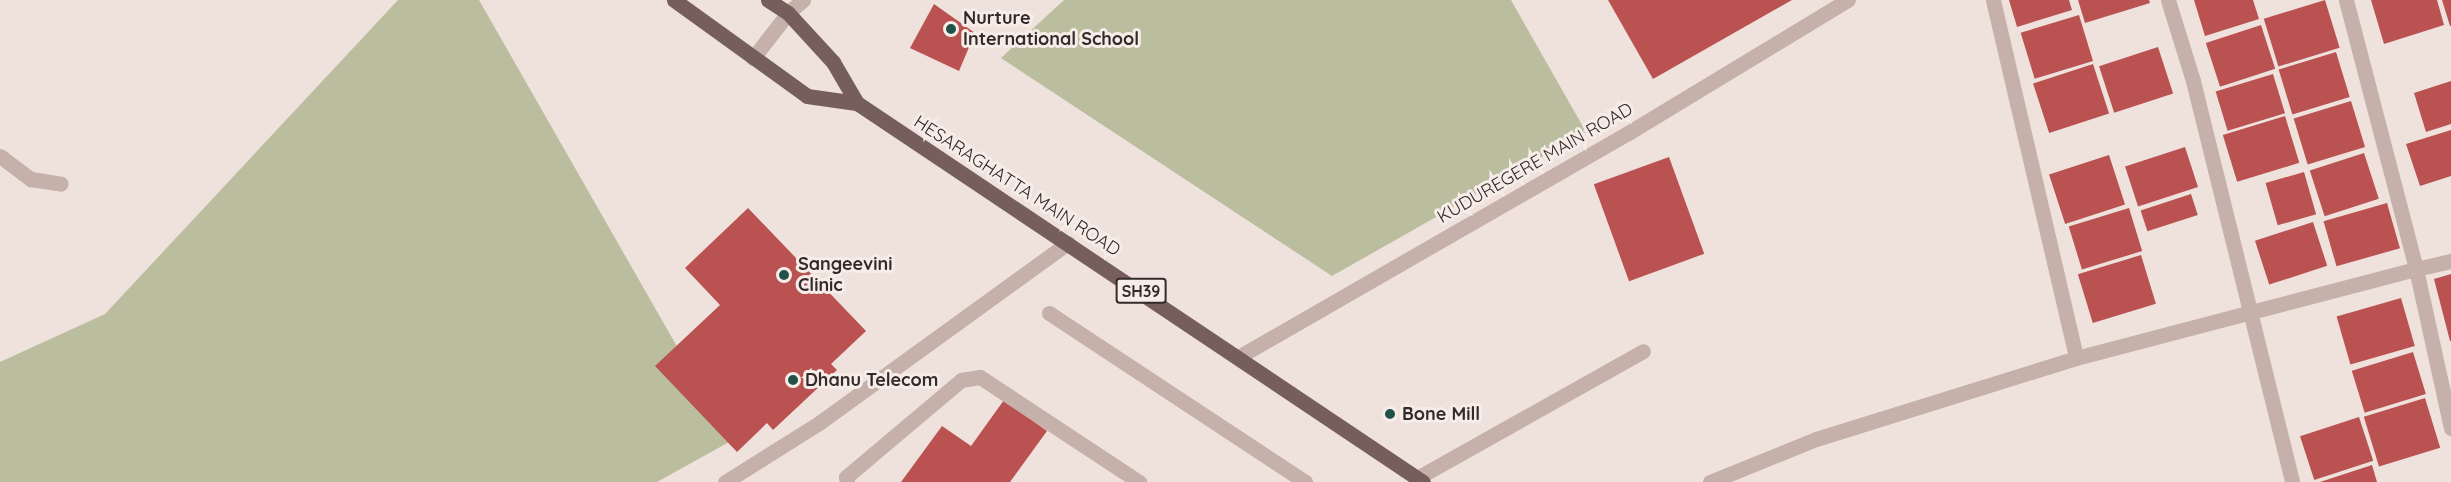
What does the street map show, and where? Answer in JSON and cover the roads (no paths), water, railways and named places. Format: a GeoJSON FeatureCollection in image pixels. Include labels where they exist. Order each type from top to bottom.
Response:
{"type":"FeatureCollection","features":[{"type":"Feature","properties":{"kind":"main road","name":"HESARAGHATTA MAIN ROAD"},"geometry":{"type":"LineString","coordinates":[[674,0],[807,96],[857,103],[1240,356],[1420,480]]}},
{"type":"Feature","properties":{"kind":"main road"},"geometry":{"type":"LineString","coordinates":[[768,0],[788,13],[833,62],[857,103]]}},
{"type":"Feature","properties":{"kind":"street"},"geometry":{"type":"LineString","coordinates":[[753,58],[788,13],[803,0]]}},
{"type":"Feature","properties":{"kind":"street","name":"KUDUREGERE MAIN ROAD"},"geometry":{"type":"LineString","coordinates":[[1240,356],[1617,139],[1848,0]]}},
{"type":"Feature","properties":{"kind":"street"},"geometry":{"type":"LineString","coordinates":[[1993,0],[2076,358]]}},
{"type":"Feature","properties":{"kind":"street"},"geometry":{"type":"LineString","coordinates":[[2168,0],[2193,81],[2292,482]]}},
{"type":"Feature","properties":{"kind":"street"},"geometry":{"type":"LineString","coordinates":[[2346,0],[2416,269],[2451,428]]}},
{"type":"Feature","properties":{"kind":"street"},"geometry":{"type":"LineString","coordinates":[[0,156],[31,179],[61,184]]}},
{"type":"Feature","properties":{"kind":"street"},"geometry":{"type":"LineString","coordinates":[[725,482],[819,423],[1068,243]]}},
{"type":"Feature","properties":{"kind":"street"},"geometry":{"type":"LineString","coordinates":[[1710,482],[1816,440],[2076,358],[2451,261]]}},
{"type":"Feature","properties":{"kind":"street"},"geometry":{"type":"LineString","coordinates":[[1048,313],[1305,482]]}},
{"type":"Feature","properties":{"kind":"street"},"geometry":{"type":"LineString","coordinates":[[1420,480],[1643,351]]}},
{"type":"Feature","properties":{"kind":"street"},"geometry":{"type":"LineString","coordinates":[[848,482],[846,477],[961,380],[980,377],[1139,482]]}},
{"type":"Feature","properties":{"kind":"place","name":"Nurture International School"},"geometry":{"type":"Point","coordinates":[951,29]}},
{"type":"Feature","properties":{"kind":"place","name":"Sangeevini Clinic"},"geometry":{"type":"Point","coordinates":[784,275]}},
{"type":"Feature","properties":{"kind":"place","name":"Dhanu Telecom"},"geometry":{"type":"Point","coordinates":[793,380]}},
{"type":"Feature","properties":{"kind":"place","name":"Bone Mill"},"geometry":{"type":"Point","coordinates":[1390,414]}}]}
